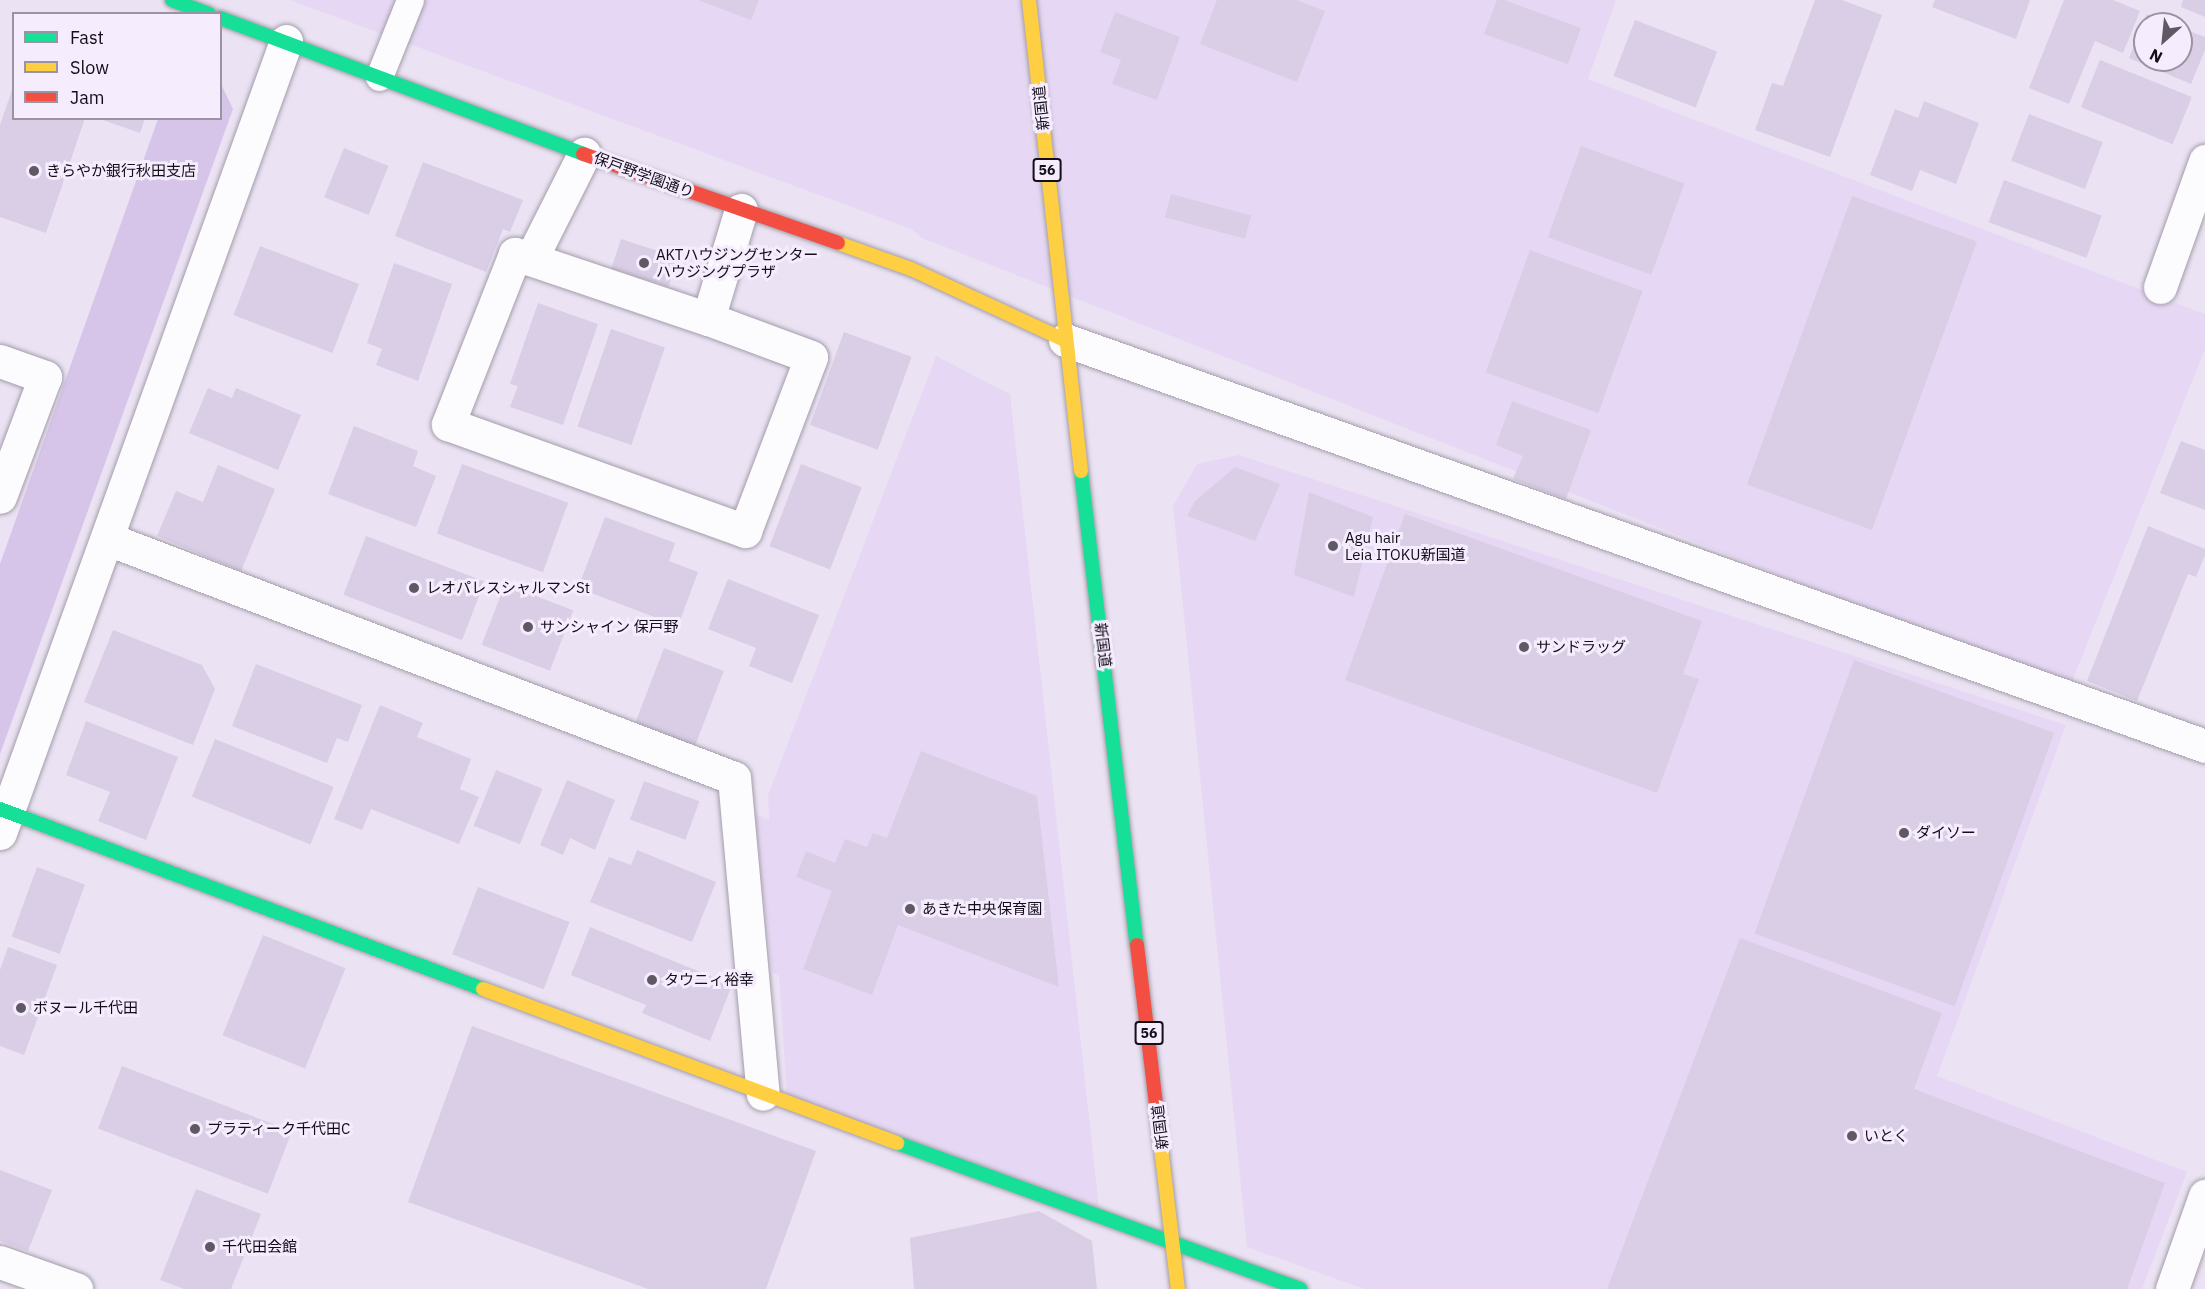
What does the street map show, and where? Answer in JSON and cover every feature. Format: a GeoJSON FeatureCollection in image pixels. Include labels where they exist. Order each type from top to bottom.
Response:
{"type":"FeatureCollection","features":[{"type":"Feature","properties":{"kind":"street"},"geometry":{"type":"LineString","coordinates":[[172,0],[204,12]]}},
{"type":"Feature","properties":{"kind":"street","name":"新国道"},"geometry":{"type":"LineString","coordinates":[[1029,0],[1065,340],[1178,1289]]}},
{"type":"Feature","properties":{"kind":"street","name":"保戸野学園通り"},"geometry":{"type":"LineString","coordinates":[[222,19],[584,154],[911,269],[1065,340]]}},
{"type":"Feature","properties":{"kind":"street"},"geometry":{"type":"LineString","coordinates":[[286,41],[108,540],[3,818],[1300,1289]]}},
{"type":"Feature","properties":{"kind":"street"},"geometry":{"type":"LineString","coordinates":[[531,259],[584,154]]}},
{"type":"Feature","properties":{"kind":"street"},"geometry":{"type":"LineString","coordinates":[[2160,287],[2205,161]]}},
{"type":"Feature","properties":{"kind":"street"},"geometry":{"type":"LineString","coordinates":[[708,320],[741,210]]}},
{"type":"Feature","properties":{"kind":"street"},"geometry":{"type":"LineString","coordinates":[[515,254],[708,320],[811,357],[745,531],[448,424],[515,254]]}},
{"type":"Feature","properties":{"kind":"street"},"geometry":{"type":"LineString","coordinates":[[1065,340],[2205,746]]}},
{"type":"Feature","properties":{"kind":"street"},"geometry":{"type":"LineString","coordinates":[[0,361],[45,377],[0,497]]}},
{"type":"Feature","properties":{"kind":"street"},"geometry":{"type":"LineString","coordinates":[[108,540],[734,778],[763,1094]]}},
{"type":"Feature","properties":{"kind":"street"},"geometry":{"type":"LineString","coordinates":[[2172,1289],[2205,1196]]}},
{"type":"Feature","properties":{"kind":"street"},"geometry":{"type":"LineString","coordinates":[[0,1262],[76,1289]]}},
{"type":"Feature","properties":{"kind":"lane"},"geometry":{"type":"LineString","coordinates":[[379,77],[410,0]]}},
{"type":"Feature","properties":{"kind":"shaded area"},"geometry":{"type":"Polygon","coordinates":[[[290,0],[1616,0],[1588,79],[2205,314],[2205,349],[2069,689],[922,238],[911,229],[290,0]]]}},
{"type":"Feature","properties":{"kind":"shaded area"},"geometry":{"type":"Polygon","coordinates":[[[222,86],[233,109],[0,754],[0,564],[158,120],[222,120],[222,86]]]}},
{"type":"Feature","properties":{"kind":"shaded area"},"geometry":{"type":"Polygon","coordinates":[[[936,356],[1010,394],[1099,1208],[787,1097],[779,976],[772,972],[755,814],[769,820],[768,795],[936,356]]]}},
{"type":"Feature","properties":{"kind":"shaded area"},"geometry":{"type":"Polygon","coordinates":[[[1239,455],[2066,725],[1937,1076],[2187,1172],[2142,1289],[1364,1289],[1247,1247],[1173,506],[1197,464],[1239,455]]]}},
{"type":"Feature","properties":{"kind":"building"},"geometry":{"type":"Polygon","coordinates":[[[698,0],[759,0],[751,20],[698,0]]]}},
{"type":"Feature","properties":{"kind":"building"},"geometry":{"type":"Polygon","coordinates":[[[1217,0],[1296,0],[1325,11],[1297,82],[1200,44],[1217,0]]]}},
{"type":"Feature","properties":{"kind":"building"},"geometry":{"type":"Polygon","coordinates":[[[1497,0],[1504,0],[1581,28],[1568,64],[1484,34],[1497,0]]]}},
{"type":"Feature","properties":{"kind":"building"},"geometry":{"type":"Polygon","coordinates":[[[1815,0],[1842,0],[1882,15],[1830,157],[1755,130],[1772,83],[1783,86],[1815,0]]]}},
{"type":"Feature","properties":{"kind":"building"},"geometry":{"type":"Polygon","coordinates":[[[1935,0],[2030,0],[2016,39],[1932,7],[1935,0]]]}},
{"type":"Feature","properties":{"kind":"building"},"geometry":{"type":"Polygon","coordinates":[[[2064,0],[2113,0],[2140,11],[2133,12],[2133,28],[2123,53],[2095,41],[2069,104],[2029,88],[2064,0]]]}},
{"type":"Feature","properties":{"kind":"building"},"geometry":{"type":"Polygon","coordinates":[[[2183,0],[2205,0],[2205,17],[2193,12],[2181,7],[2183,0]]]}},
{"type":"Feature","properties":{"kind":"building"},"geometry":{"type":"Polygon","coordinates":[[[1115,12],[1180,37],[1157,100],[1112,84],[1121,60],[1100,52],[1115,12]]]}},
{"type":"Feature","properties":{"kind":"building"},"geometry":{"type":"Polygon","coordinates":[[[1635,20],[1717,52],[1696,108],[1613,76],[1635,20]]]}},
{"type":"Feature","properties":{"kind":"building"},"geometry":{"type":"Polygon","coordinates":[[[2193,32],[2205,37],[2205,50],[2191,84],[2162,72],[2193,72],[2193,32]]]}},
{"type":"Feature","properties":{"kind":"building"},"geometry":{"type":"Polygon","coordinates":[[[2133,48],[2133,60],[2129,58],[2133,48]]]}},
{"type":"Feature","properties":{"kind":"building"},"geometry":{"type":"Polygon","coordinates":[[[2100,60],[2192,97],[2173,144],[2081,107],[2100,60]]]}},
{"type":"Feature","properties":{"kind":"building","name":"きらやか銀行秋田支店"},"geometry":{"type":"Polygon","coordinates":[[[12,90],[12,120],[84,120],[46,233],[0,217],[0,125],[12,90]]]}},
{"type":"Feature","properties":{"kind":"building"},"geometry":{"type":"Polygon","coordinates":[[[1924,101],[1979,123],[1956,184],[1920,170],[1912,191],[1870,175],[1895,109],[1918,118],[1924,101]]]}},
{"type":"Feature","properties":{"kind":"building"},"geometry":{"type":"Polygon","coordinates":[[[2029,114],[2103,142],[2085,189],[2011,161],[2029,114]]]}},
{"type":"Feature","properties":{"kind":"building","name":"きらやか銀行秋田支店"},"geometry":{"type":"Polygon","coordinates":[[[103,120],[144,120],[140,133],[103,120]]]}},
{"type":"Feature","properties":{"kind":"building"},"geometry":{"type":"Polygon","coordinates":[[[1581,146],[1684,184],[1651,275],[1548,237],[1581,146]]]}},
{"type":"Feature","properties":{"kind":"building"},"geometry":{"type":"Polygon","coordinates":[[[344,148],[389,166],[369,215],[324,197],[344,148]]]}},
{"type":"Feature","properties":{"kind":"building"},"geometry":{"type":"Polygon","coordinates":[[[423,162],[523,200],[510,232],[503,229],[486,272],[395,236],[423,162]]]}},
{"type":"Feature","properties":{"kind":"building"},"geometry":{"type":"Polygon","coordinates":[[[2004,180],[2102,216],[2086,258],[1989,222],[2004,180]]]}},
{"type":"Feature","properties":{"kind":"building"},"geometry":{"type":"Polygon","coordinates":[[[1171,194],[1251,215],[1245,239],[1165,217],[1171,194]]]}},
{"type":"Feature","properties":{"kind":"building"},"geometry":{"type":"Polygon","coordinates":[[[1852,196],[1977,241],[1872,530],[1747,484],[1852,196]]]}},
{"type":"Feature","properties":{"kind":"building","name":"AKTハウジングセンター ハウジングプラザ"},"geometry":{"type":"Polygon","coordinates":[[[621,239],[678,258],[668,287],[611,268],[621,239]]]}},
{"type":"Feature","properties":{"kind":"building"},"geometry":{"type":"Polygon","coordinates":[[[260,246],[359,284],[332,353],[233,315],[260,246]]]}},
{"type":"Feature","properties":{"kind":"building"},"geometry":{"type":"Polygon","coordinates":[[[1530,250],[1643,291],[1598,413],[1486,372],[1530,250]]]}},
{"type":"Feature","properties":{"kind":"building"},"geometry":{"type":"Polygon","coordinates":[[[394,263],[452,284],[418,381],[376,365],[382,349],[367,343],[394,263]]]}},
{"type":"Feature","properties":{"kind":"building"},"geometry":{"type":"Polygon","coordinates":[[[538,303],[598,324],[563,425],[510,407],[518,386],[510,384],[538,303]]]}},
{"type":"Feature","properties":{"kind":"building"},"geometry":{"type":"Polygon","coordinates":[[[611,329],[665,348],[631,445],[577,426],[611,329]]]}},
{"type":"Feature","properties":{"kind":"building"},"geometry":{"type":"Polygon","coordinates":[[[844,332],[912,357],[878,450],[810,425],[844,332]]]}},
{"type":"Feature","properties":{"kind":"building"},"geometry":{"type":"Polygon","coordinates":[[[208,388],[232,398],[236,388],[301,415],[278,470],[189,433],[208,388]]]}},
{"type":"Feature","properties":{"kind":"building"},"geometry":{"type":"Polygon","coordinates":[[[1512,401],[1591,430],[1566,499],[1513,479],[1523,456],[1496,445],[1512,401]]]}},
{"type":"Feature","properties":{"kind":"building"},"geometry":{"type":"Polygon","coordinates":[[[354,426],[418,451],[413,466],[436,476],[416,527],[328,494],[354,426]]]}},
{"type":"Feature","properties":{"kind":"building"},"geometry":{"type":"Polygon","coordinates":[[[2181,441],[2205,450],[2205,510],[2160,493],[2181,441]]]}},
{"type":"Feature","properties":{"kind":"building"},"geometry":{"type":"Polygon","coordinates":[[[462,464],[568,503],[543,572],[437,534],[462,464]]]}},
{"type":"Feature","properties":{"kind":"building"},"geometry":{"type":"Polygon","coordinates":[[[801,464],[862,487],[830,569],[769,546],[801,464]]]}},
{"type":"Feature","properties":{"kind":"building"},"geometry":{"type":"Polygon","coordinates":[[[218,465],[275,489],[241,571],[157,536],[176,491],[203,502],[218,465]]]}},
{"type":"Feature","properties":{"kind":"building"},"geometry":{"type":"Polygon","coordinates":[[[1235,467],[1280,484],[1255,541],[1187,516],[1195,501],[1235,467]]]}},
{"type":"Feature","properties":{"kind":"building","name":"Agu hair Leia ITOKU新国道"},"geometry":{"type":"Polygon","coordinates":[[[1309,492],[1373,517],[1354,597],[1294,575],[1309,492]]]}},
{"type":"Feature","properties":{"kind":"building","name":"サンドラッグ"},"geometry":{"type":"Polygon","coordinates":[[[1405,514],[1702,621],[1683,674],[1699,679],[1657,793],[1345,680],[1405,514]]]}},
{"type":"Feature","properties":{"kind":"building"},"geometry":{"type":"Polygon","coordinates":[[[605,517],[675,543],[669,561],[698,572],[678,626],[578,588],[605,517]]]}},
{"type":"Feature","properties":{"kind":"building"},"geometry":{"type":"Polygon","coordinates":[[[2148,526],[2205,549],[2205,555],[2196,577],[2188,574],[2137,701],[2087,681],[2148,526]]]}},
{"type":"Feature","properties":{"kind":"building","name":"レオパレスシャルマンSt"},"geometry":{"type":"Polygon","coordinates":[[[366,536],[485,582],[462,640],[343,595],[366,536]]]}},
{"type":"Feature","properties":{"kind":"building"},"geometry":{"type":"Polygon","coordinates":[[[728,579],[819,615],[792,683],[749,666],[756,648],[708,629],[728,579]]]}},
{"type":"Feature","properties":{"kind":"building","name":"サンシャイン 保戸野"},"geometry":{"type":"Polygon","coordinates":[[[505,584],[573,610],[550,671],[482,645],[505,584]]]}},
{"type":"Feature","properties":{"kind":"building"},"geometry":{"type":"Polygon","coordinates":[[[113,630],[202,665],[215,689],[193,745],[84,702],[113,630]]]}},
{"type":"Feature","properties":{"kind":"building"},"geometry":{"type":"Polygon","coordinates":[[[664,648],[724,671],[694,748],[634,725],[664,648]]]}},
{"type":"Feature","properties":{"kind":"building","name":"ダイソー"},"geometry":{"type":"Polygon","coordinates":[[[1854,660],[2054,733],[1955,1006],[1754,933],[1854,660]]]}},
{"type":"Feature","properties":{"kind":"building"},"geometry":{"type":"Polygon","coordinates":[[[256,664],[362,705],[348,742],[337,738],[327,763],[232,726],[256,664]]]}},
{"type":"Feature","properties":{"kind":"building"},"geometry":{"type":"Polygon","coordinates":[[[380,705],[423,723],[417,737],[471,759],[460,789],[479,797],[459,844],[371,809],[362,830],[334,819],[380,705]]]}},
{"type":"Feature","properties":{"kind":"building"},"geometry":{"type":"Polygon","coordinates":[[[86,721],[178,757],[146,840],[98,821],[110,792],[66,775],[86,721]]]}},
{"type":"Feature","properties":{"kind":"building"},"geometry":{"type":"Polygon","coordinates":[[[215,739],[334,787],[310,844],[192,796],[215,739]]]}},
{"type":"Feature","properties":{"kind":"building"},"geometry":{"type":"Polygon","coordinates":[[[921,751],[1037,796],[1059,987],[898,925],[872,995],[803,969],[832,891],[796,877],[806,851],[835,863],[845,839],[867,847],[873,833],[887,838],[921,751]]]}},
{"type":"Feature","properties":{"kind":"building"},"geometry":{"type":"Polygon","coordinates":[[[496,770],[542,789],[520,844],[474,826],[496,770]]]}},
{"type":"Feature","properties":{"kind":"building"},"geometry":{"type":"Polygon","coordinates":[[[567,780],[615,800],[595,850],[570,838],[563,855],[540,845],[567,780]]]}},
{"type":"Feature","properties":{"kind":"building"},"geometry":{"type":"Polygon","coordinates":[[[644,781],[699,801],[685,840],[630,820],[644,781]]]}},
{"type":"Feature","properties":{"kind":"building"},"geometry":{"type":"Polygon","coordinates":[[[637,850],[716,882],[692,942],[590,902],[609,857],[631,865],[637,850]]]}},
{"type":"Feature","properties":{"kind":"building"},"geometry":{"type":"Polygon","coordinates":[[[37,867],[85,884],[60,954],[12,937],[37,867]]]}},
{"type":"Feature","properties":{"kind":"building"},"geometry":{"type":"Polygon","coordinates":[[[478,887],[569,922],[544,989],[452,954],[478,887]]]}},
{"type":"Feature","properties":{"kind":"building","name":"タウニィ裕幸"},"geometry":{"type":"Polygon","coordinates":[[[590,927],[732,985],[710,1041],[642,1013],[646,1005],[571,975],[590,927]]]}},
{"type":"Feature","properties":{"kind":"building"},"geometry":{"type":"Polygon","coordinates":[[[263,935],[346,968],[305,1068],[223,1035],[263,935]]]}},
{"type":"Feature","properties":{"kind":"building","name":"いとく"},"geometry":{"type":"Polygon","coordinates":[[[1740,938],[1942,1013],[1914,1089],[2165,1183],[2127,1289],[1607,1289],[1740,938]]]}},
{"type":"Feature","properties":{"kind":"building","name":"ボヌール千代田"},"geometry":{"type":"Polygon","coordinates":[[[8,947],[57,965],[24,1055],[0,1046],[0,970],[8,947]]]}},
{"type":"Feature","properties":{"kind":"building"},"geometry":{"type":"Polygon","coordinates":[[[472,1026],[816,1151],[766,1289],[648,1289],[408,1202],[472,1026]]]}},
{"type":"Feature","properties":{"kind":"building","name":"プラティーク千代田C"},"geometry":{"type":"Polygon","coordinates":[[[122,1066],[292,1131],[268,1194],[98,1129],[122,1066]]]}},
{"type":"Feature","properties":{"kind":"building"},"geometry":{"type":"Polygon","coordinates":[[[0,1170],[52,1190],[28,1251],[0,1241],[0,1170]]]}},
{"type":"Feature","properties":{"kind":"building","name":"千代田会館"},"geometry":{"type":"Polygon","coordinates":[[[196,1189],[261,1214],[231,1289],[184,1289],[160,1280],[196,1189]]]}},
{"type":"Feature","properties":{"kind":"building"},"geometry":{"type":"Polygon","coordinates":[[[1039,1211],[1092,1241],[1097,1289],[914,1289],[910,1238],[1039,1211]]]}},
{"type":"Feature","properties":{"kind":"traffic: fast"},"geometry":{"type":"LineString","coordinates":[[172,0],[204,12]]}},
{"type":"Feature","properties":{"kind":"traffic: fast"},"geometry":{"type":"LineString","coordinates":[[222,19],[583,154]]}},
{"type":"Feature","properties":{"kind":"traffic: fast"},"geometry":{"type":"LineString","coordinates":[[1081,471],[1137,945]]}},
{"type":"Feature","properties":{"kind":"traffic: fast"},"geometry":{"type":"LineString","coordinates":[[0,809],[483,989]]}},
{"type":"Feature","properties":{"kind":"traffic: fast"},"geometry":{"type":"LineString","coordinates":[[897,1143],[1300,1289]]}},
{"type":"Feature","properties":{"kind":"traffic: slow"},"geometry":{"type":"LineString","coordinates":[[1029,0],[1081,471]]}},
{"type":"Feature","properties":{"kind":"traffic: slow"},"geometry":{"type":"LineString","coordinates":[[838,243],[911,269],[1065,340]]}},
{"type":"Feature","properties":{"kind":"traffic: slow"},"geometry":{"type":"LineString","coordinates":[[483,989],[897,1143]]}},
{"type":"Feature","properties":{"kind":"traffic: slow"},"geometry":{"type":"LineString","coordinates":[[1160,1139],[1178,1289]]}},
{"type":"Feature","properties":{"kind":"traffic: jam"},"geometry":{"type":"LineString","coordinates":[[583,154],[838,243]]}},
{"type":"Feature","properties":{"kind":"traffic: jam"},"geometry":{"type":"LineString","coordinates":[[1137,945],[1160,1139]]}},
{"type":"Feature","properties":{"kind":"place","name":"きらやか銀行秋田支店"},"geometry":{"type":"Point","coordinates":[34,171]}},
{"type":"Feature","properties":{"kind":"place","name":"AKTハウジングセンター ハウジングプラザ"},"geometry":{"type":"Point","coordinates":[644,263]}},
{"type":"Feature","properties":{"kind":"place","name":"Agu hair Leia ITOKU新国道"},"geometry":{"type":"Point","coordinates":[1333,546]}},
{"type":"Feature","properties":{"kind":"place","name":"レオパレスシャルマンSt"},"geometry":{"type":"Point","coordinates":[414,588]}},
{"type":"Feature","properties":{"kind":"place","name":"サンシャイン 保戸野"},"geometry":{"type":"Point","coordinates":[528,627]}},
{"type":"Feature","properties":{"kind":"place","name":"サンドラッグ"},"geometry":{"type":"Point","coordinates":[1524,647]}},
{"type":"Feature","properties":{"kind":"place","name":"ダイソー"},"geometry":{"type":"Point","coordinates":[1904,833]}},
{"type":"Feature","properties":{"kind":"place","name":"あきた中央保育園"},"geometry":{"type":"Point","coordinates":[910,909]}},
{"type":"Feature","properties":{"kind":"place","name":"タウニィ裕幸"},"geometry":{"type":"Point","coordinates":[652,980]}},
{"type":"Feature","properties":{"kind":"place","name":"ボヌール千代田"},"geometry":{"type":"Point","coordinates":[21,1008]}},
{"type":"Feature","properties":{"kind":"place","name":"プラティーク千代田C"},"geometry":{"type":"Point","coordinates":[195,1129]}},
{"type":"Feature","properties":{"kind":"place","name":"いとく"},"geometry":{"type":"Point","coordinates":[1852,1136]}},
{"type":"Feature","properties":{"kind":"place","name":"千代田会館"},"geometry":{"type":"Point","coordinates":[210,1247]}}]}
